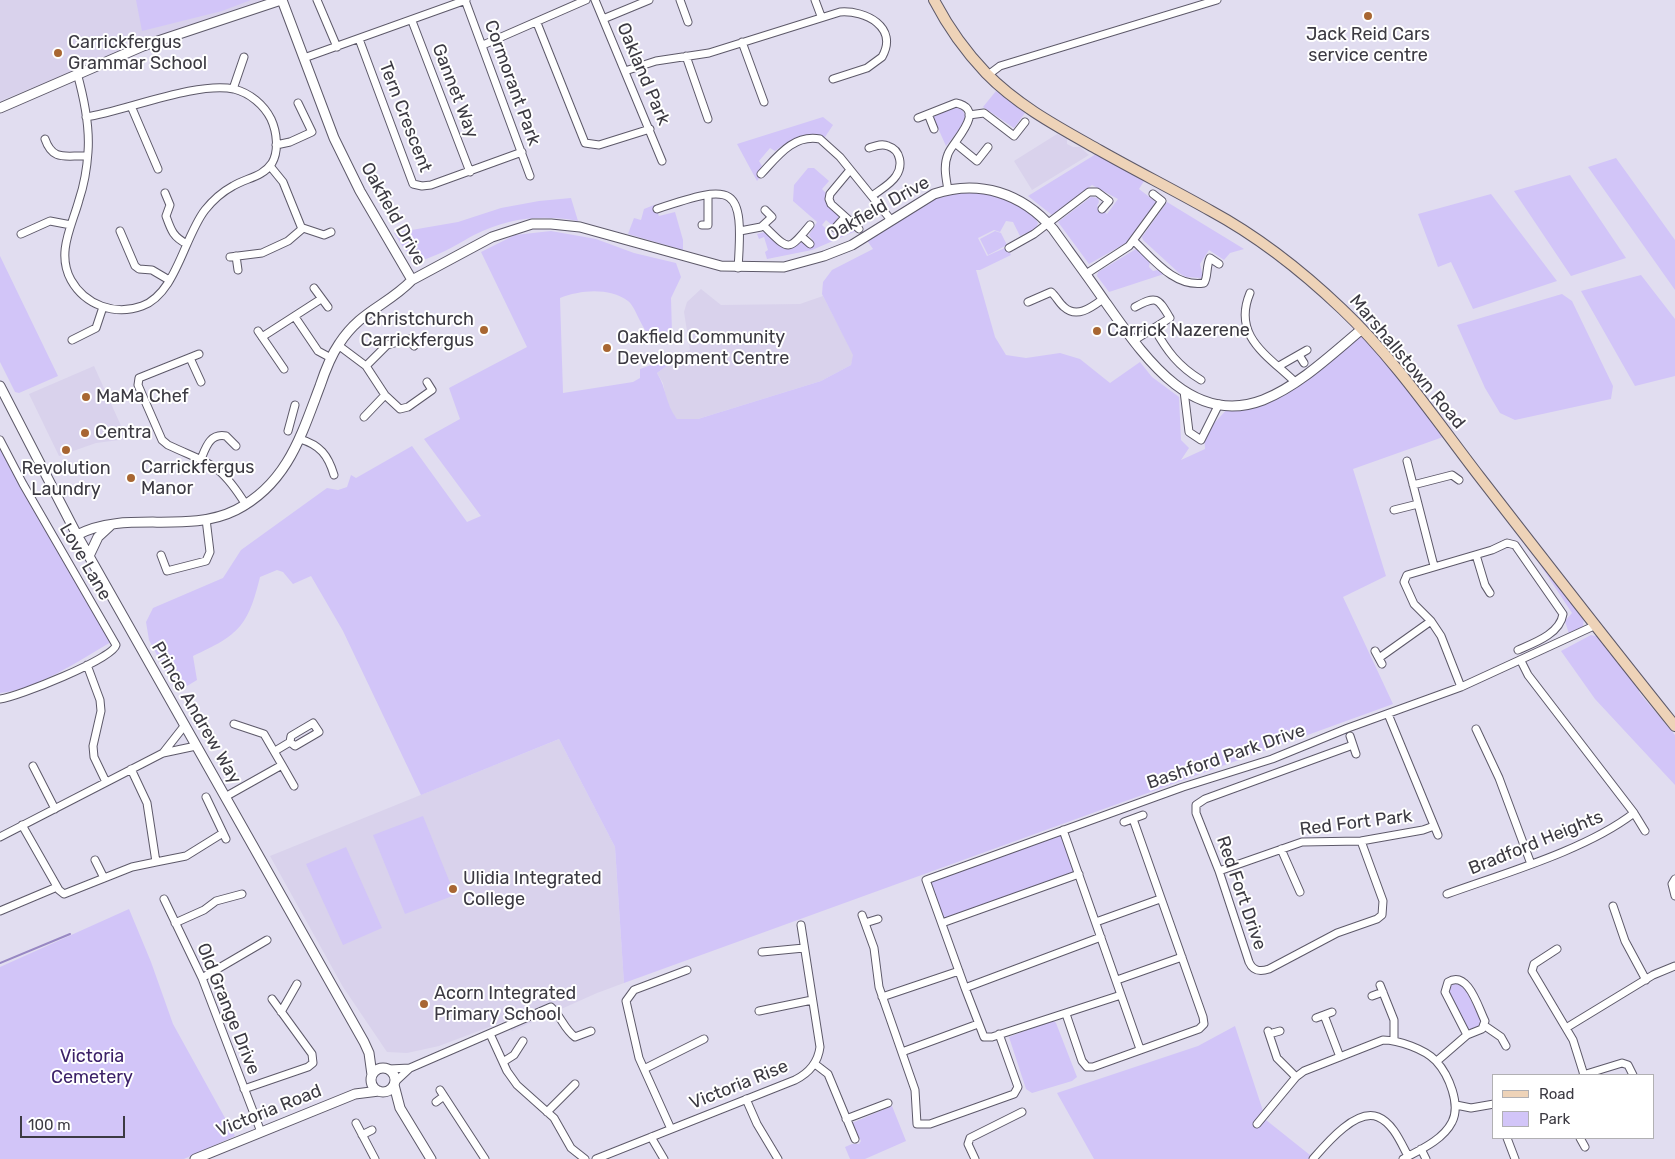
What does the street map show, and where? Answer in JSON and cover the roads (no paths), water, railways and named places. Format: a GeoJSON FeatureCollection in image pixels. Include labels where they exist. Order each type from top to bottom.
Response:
{"type":"FeatureCollection","features":[{"type":"Feature","properties":{"kind":"main road","name":"Marshallstown Road"},"geometry":{"type":"LineString","coordinates":[[934,0],[956,38],[988,75],[1027,107],[1059,128],[1212,211],[1258,240],[1293,265],[1362,329],[1448,435],[1675,726]]}},
{"type":"Feature","properties":{"kind":"street","name":"Oakfield Drive"},"geometry":{"type":"LineString","coordinates":[[282,0],[334,138],[350,172],[412,280],[492,237],[532,224],[580,227],[701,262],[738,268],[784,267],[824,256],[852,245],[925,198],[948,190],[972,188],[999,192],[1024,204],[1048,224],[1134,341],[1164,377],[1184,391],[1206,401],[1219,404],[1252,403],[1278,393],[1295,382],[1362,329]]}},
{"type":"Feature","properties":{"kind":"street"},"geometry":{"type":"LineString","coordinates":[[0,108],[77,73],[164,38],[282,0]]}},
{"type":"Feature","properties":{"kind":"street"},"geometry":{"type":"LineString","coordinates":[[317,0],[337,46]]}},
{"type":"Feature","properties":{"kind":"street"},"geometry":{"type":"LineString","coordinates":[[304,58],[412,21],[465,0]]}},
{"type":"Feature","properties":{"kind":"street","name":"Cormorant Park"},"geometry":{"type":"LineString","coordinates":[[465,0],[530,176]]}},
{"type":"Feature","properties":{"kind":"street"},"geometry":{"type":"LineString","coordinates":[[483,46],[586,0]]}},
{"type":"Feature","properties":{"kind":"street","name":"Oakland Park"},"geometry":{"type":"LineString","coordinates":[[595,0],[662,160]]}},
{"type":"Feature","properties":{"kind":"street"},"geometry":{"type":"LineString","coordinates":[[603,19],[649,0]]}},
{"type":"Feature","properties":{"kind":"street"},"geometry":{"type":"LineString","coordinates":[[680,0],[688,22]]}},
{"type":"Feature","properties":{"kind":"street"},"geometry":{"type":"LineString","coordinates":[[815,0],[821,16]]}},
{"type":"Feature","properties":{"kind":"street"},"geometry":{"type":"LineString","coordinates":[[988,75],[1000,66],[1217,0]]}},
{"type":"Feature","properties":{"kind":"street"},"geometry":{"type":"LineString","coordinates":[[625,71],[656,61],[709,53],[821,16],[846,11],[869,16],[882,26],[887,39],[884,53],[877,63],[833,79]]}},
{"type":"Feature","properties":{"kind":"street","name":"Gannet Way"},"geometry":{"type":"LineString","coordinates":[[412,21],[470,172]]}},
{"type":"Feature","properties":{"kind":"street"},"geometry":{"type":"LineString","coordinates":[[537,23],[584,143],[599,145],[650,129]]}},
{"type":"Feature","properties":{"kind":"street","name":"Tern Crescent"},"geometry":{"type":"LineString","coordinates":[[359,39],[412,182],[424,186],[470,172],[522,152]]}},
{"type":"Feature","properties":{"kind":"street"},"geometry":{"type":"LineString","coordinates":[[742,42],[764,102]]}},
{"type":"Feature","properties":{"kind":"street"},"geometry":{"type":"LineString","coordinates":[[686,56],[708,119]]}},
{"type":"Feature","properties":{"kind":"street"},"geometry":{"type":"LineString","coordinates":[[233,89],[244,57]]}},
{"type":"Feature","properties":{"kind":"street"},"geometry":{"type":"LineString","coordinates":[[77,73],[86,117],[87,156],[80,199],[64,252],[68,273],[81,293],[103,307],[123,310],[146,305],[158,297],[169,280],[201,216],[220,194],[238,183],[260,174],[270,166],[274,158],[276,144],[273,124],[265,110],[250,96],[233,89],[202,90],[86,117]]}},
{"type":"Feature","properties":{"kind":"street"},"geometry":{"type":"LineString","coordinates":[[276,144],[290,142],[312,132],[298,102]]}},
{"type":"Feature","properties":{"kind":"street"},"geometry":{"type":"LineString","coordinates":[[918,118],[956,103],[963,106],[969,115],[968,124],[946,160],[948,190]]}},
{"type":"Feature","properties":{"kind":"street"},"geometry":{"type":"LineString","coordinates":[[131,106],[158,169]]}},
{"type":"Feature","properties":{"kind":"street"},"geometry":{"type":"LineString","coordinates":[[969,115],[984,113],[1014,136],[1025,122]]}},
{"type":"Feature","properties":{"kind":"street"},"geometry":{"type":"LineString","coordinates":[[928,114],[934,129]]}},
{"type":"Feature","properties":{"kind":"street"},"geometry":{"type":"LineString","coordinates":[[45,139],[49,150],[54,154],[87,156]]}},
{"type":"Feature","properties":{"kind":"street"},"geometry":{"type":"LineString","coordinates":[[761,174],[793,144],[800,140],[821,139],[829,145],[892,220]]}},
{"type":"Feature","properties":{"kind":"street"},"geometry":{"type":"LineString","coordinates":[[955,143],[977,160],[988,147]]}},
{"type":"Feature","properties":{"kind":"street"},"geometry":{"type":"LineString","coordinates":[[869,148],[889,146],[898,156],[900,168],[892,181],[872,196]]}},
{"type":"Feature","properties":{"kind":"street"},"geometry":{"type":"LineString","coordinates":[[270,166],[283,182],[302,228],[324,235],[330,232]]}},
{"type":"Feature","properties":{"kind":"street"},"geometry":{"type":"LineString","coordinates":[[850,170],[829,198],[831,203],[859,229]]}},
{"type":"Feature","properties":{"kind":"street"},"geometry":{"type":"LineString","coordinates":[[1009,248],[1034,234],[1092,192],[1097,192],[1109,201],[1102,209]]}},
{"type":"Feature","properties":{"kind":"street"},"geometry":{"type":"LineString","coordinates":[[165,193],[170,206],[166,216],[172,232],[176,238],[187,244]]}},
{"type":"Feature","properties":{"kind":"street"},"geometry":{"type":"LineString","coordinates":[[657,208],[685,199],[708,195],[726,194],[734,199],[739,210],[738,268]]}},
{"type":"Feature","properties":{"kind":"street"},"geometry":{"type":"LineString","coordinates":[[1086,274],[1134,241],[1162,201],[1154,194]]}},
{"type":"Feature","properties":{"kind":"street"},"geometry":{"type":"LineString","coordinates":[[708,195],[709,224]]}},
{"type":"Feature","properties":{"kind":"street"},"geometry":{"type":"LineString","coordinates":[[740,231],[764,226],[772,217],[765,210]]}},
{"type":"Feature","properties":{"kind":"street"},"geometry":{"type":"LineString","coordinates":[[836,228],[845,217]]}},
{"type":"Feature","properties":{"kind":"street"},"geometry":{"type":"LineString","coordinates":[[21,234],[50,221],[71,225]]}},
{"type":"Feature","properties":{"kind":"street"},"geometry":{"type":"LineString","coordinates":[[764,226],[785,245],[793,244],[810,225]]}},
{"type":"Feature","properties":{"kind":"street"},"geometry":{"type":"LineString","coordinates":[[238,270],[233,257],[264,253],[293,238],[302,228]]}},
{"type":"Feature","properties":{"kind":"street"},"geometry":{"type":"LineString","coordinates":[[120,231],[136,267],[152,270],[169,280]]}},
{"type":"Feature","properties":{"kind":"street"},"geometry":{"type":"LineString","coordinates":[[801,236],[810,244]]}},
{"type":"Feature","properties":{"kind":"street"},"geometry":{"type":"LineString","coordinates":[[1134,241],[1169,273],[1183,282],[1204,283],[1206,280],[1206,267],[1210,258],[1219,264]]}},
{"type":"Feature","properties":{"kind":"street"},"geometry":{"type":"LineString","coordinates":[[77,535],[96,527],[111,525],[206,519],[225,515],[246,505],[273,483],[295,451],[307,417],[338,345],[357,321],[412,280]]}},
{"type":"Feature","properties":{"kind":"street"},"geometry":{"type":"LineString","coordinates":[[314,288],[328,307]]}},
{"type":"Feature","properties":{"kind":"street"},"geometry":{"type":"LineString","coordinates":[[1028,302],[1051,292],[1065,309],[1078,312],[1090,309],[1103,299]]}},
{"type":"Feature","properties":{"kind":"street"},"geometry":{"type":"LineString","coordinates":[[1250,293],[1244,311],[1246,330],[1252,340],[1295,382]]}},
{"type":"Feature","properties":{"kind":"street"},"geometry":{"type":"LineString","coordinates":[[284,369],[260,334],[295,317],[321,299]]}},
{"type":"Feature","properties":{"kind":"street"},"geometry":{"type":"LineString","coordinates":[[1134,341],[1170,318],[1160,302],[1154,299],[1135,308]]}},
{"type":"Feature","properties":{"kind":"street"},"geometry":{"type":"LineString","coordinates":[[72,340],[97,327],[103,307]]}},
{"type":"Feature","properties":{"kind":"street"},"geometry":{"type":"LineString","coordinates":[[295,317],[318,350],[331,358]]}},
{"type":"Feature","properties":{"kind":"street"},"geometry":{"type":"LineString","coordinates":[[1154,328],[1177,363],[1201,380]]}},
{"type":"Feature","properties":{"kind":"street"},"geometry":{"type":"LineString","coordinates":[[404,332],[414,346]]}},
{"type":"Feature","properties":{"kind":"street"},"geometry":{"type":"LineString","coordinates":[[366,366],[387,345],[409,339]]}},
{"type":"Feature","properties":{"kind":"street"},"geometry":{"type":"LineString","coordinates":[[338,345],[366,366],[385,395],[398,408],[406,408],[432,390],[427,382]]}},
{"type":"Feature","properties":{"kind":"street"},"geometry":{"type":"LineString","coordinates":[[1279,366],[1307,350]]}},
{"type":"Feature","properties":{"kind":"street"},"geometry":{"type":"LineString","coordinates":[[199,354],[139,378],[138,385],[162,440],[168,445],[214,465],[228,477],[246,505]]}},
{"type":"Feature","properties":{"kind":"street"},"geometry":{"type":"LineString","coordinates":[[1299,355],[1304,362]]}},
{"type":"Feature","properties":{"kind":"street"},"geometry":{"type":"LineString","coordinates":[[190,358],[201,382]]}},
{"type":"Feature","properties":{"kind":"street","name":"Prince Andrew Way"},"geometry":{"type":"LineString","coordinates":[[0,386],[77,535],[369,1053],[387,1068]]}},
{"type":"Feature","properties":{"kind":"street"},"geometry":{"type":"LineString","coordinates":[[1184,391],[1190,432],[1200,440],[1219,404]]}},
{"type":"Feature","properties":{"kind":"street"},"geometry":{"type":"LineString","coordinates":[[364,417],[385,395]]}},
{"type":"Feature","properties":{"kind":"street"},"geometry":{"type":"LineString","coordinates":[[288,431],[295,405]]}},
{"type":"Feature","properties":{"kind":"street"},"geometry":{"type":"LineString","coordinates":[[293,414],[307,417]]}},
{"type":"Feature","properties":{"kind":"street"},"geometry":{"type":"LineString","coordinates":[[201,459],[210,440],[216,436],[226,436],[236,446]]}},
{"type":"Feature","properties":{"kind":"street"},"geometry":{"type":"LineString","coordinates":[[300,439],[321,450],[334,475]]}},
{"type":"Feature","properties":{"kind":"street","name":"Love Lane"},"geometry":{"type":"LineString","coordinates":[[0,440],[23,484],[116,645],[112,652],[87,665]]}},
{"type":"Feature","properties":{"kind":"street"},"geometry":{"type":"LineString","coordinates":[[1406,460],[1434,566]]}},
{"type":"Feature","properties":{"kind":"street"},"geometry":{"type":"LineString","coordinates":[[1413,485],[1452,475],[1460,480]]}},
{"type":"Feature","properties":{"kind":"street"},"geometry":{"type":"LineString","coordinates":[[1394,510],[1418,504]]}},
{"type":"Feature","properties":{"kind":"street"},"geometry":{"type":"LineString","coordinates":[[161,555],[168,571],[205,561],[210,552],[206,519]]}},
{"type":"Feature","properties":{"kind":"street"},"geometry":{"type":"LineString","coordinates":[[89,556],[98,537],[111,525]]}},
{"type":"Feature","properties":{"kind":"street"},"geometry":{"type":"LineString","coordinates":[[1518,650],[1552,631],[1562,618],[1563,612],[1514,544],[1506,544],[1476,555],[1409,574],[1404,581],[1414,604],[1441,636],[1461,687],[1596,625]]}},
{"type":"Feature","properties":{"kind":"street"},"geometry":{"type":"LineString","coordinates":[[1476,555],[1484,583],[1490,593]]}},
{"type":"Feature","properties":{"kind":"street"},"geometry":{"type":"LineString","coordinates":[[1379,658],[1431,622]]}},
{"type":"Feature","properties":{"kind":"street","name":"Bradford Heights"},"geometry":{"type":"LineString","coordinates":[[1521,661],[1528,675],[1634,813],[1645,831]]}},
{"type":"Feature","properties":{"kind":"street"},"geometry":{"type":"LineString","coordinates":[[0,700],[18,695],[87,665],[100,700],[101,711],[94,737],[94,751],[106,782]]}},
{"type":"Feature","properties":{"kind":"street","name":"Bashford Park Drive"},"geometry":{"type":"LineString","coordinates":[[942,923],[926,880],[1183,787],[1272,760],[1461,687]]}},
{"type":"Feature","properties":{"kind":"street","name":"Red Fort Park"},"geometry":{"type":"LineString","coordinates":[[1388,714],[1438,836]]}},
{"type":"Feature","properties":{"kind":"street"},"geometry":{"type":"LineString","coordinates":[[234,724],[264,734],[294,786]]}},
{"type":"Feature","properties":{"kind":"street"},"geometry":{"type":"LineString","coordinates":[[163,753],[185,726]]}},
{"type":"Feature","properties":{"kind":"street"},"geometry":{"type":"LineString","coordinates":[[1476,729],[1500,778],[1530,864]]}},
{"type":"Feature","properties":{"kind":"street"},"geometry":{"type":"LineString","coordinates":[[1350,736],[1356,754]]}},
{"type":"Feature","properties":{"kind":"street"},"geometry":{"type":"LineString","coordinates":[[275,751],[290,742]]}},
{"type":"Feature","properties":{"kind":"street","name":"Red Fort Drive"},"geometry":{"type":"LineString","coordinates":[[1353,745],[1197,804],[1196,813],[1219,871],[1248,962],[1253,968],[1264,971],[1337,933],[1377,919],[1382,915],[1383,901],[1361,841]]}},
{"type":"Feature","properties":{"kind":"street"},"geometry":{"type":"LineString","coordinates":[[0,837],[163,753],[196,746]]}},
{"type":"Feature","properties":{"kind":"street"},"geometry":{"type":"LineString","coordinates":[[225,797],[282,765]]}},
{"type":"Feature","properties":{"kind":"street"},"geometry":{"type":"LineString","coordinates":[[33,766],[55,809]]}},
{"type":"Feature","properties":{"kind":"street"},"geometry":{"type":"LineString","coordinates":[[131,769],[148,803],[156,862]]}},
{"type":"Feature","properties":{"kind":"street"},"geometry":{"type":"LineString","coordinates":[[22,825],[57,887],[62,894],[68,894],[137,865],[186,856],[225,836],[206,797]]}},
{"type":"Feature","properties":{"kind":"street","name":"Bradford Heights"},"geometry":{"type":"LineString","coordinates":[[1447,894],[1530,864],[1611,830],[1634,813]]}},
{"type":"Feature","properties":{"kind":"street"},"geometry":{"type":"LineString","coordinates":[[1124,822],[1143,815]]}},
{"type":"Feature","properties":{"kind":"street"},"geometry":{"type":"LineString","coordinates":[[1066,1014],[1082,1061],[1087,1066],[1093,1067],[1198,1029],[1204,1024],[1203,1016],[1133,819]]}},
{"type":"Feature","properties":{"kind":"street","name":"Red Fort Park"},"geometry":{"type":"LineString","coordinates":[[1219,871],[1304,842],[1361,841],[1434,826]]}},
{"type":"Feature","properties":{"kind":"street"},"geometry":{"type":"LineString","coordinates":[[1063,830],[1140,1049]]}},
{"type":"Feature","properties":{"kind":"street","name":"Red Fort Park"},"geometry":{"type":"LineString","coordinates":[[1281,849],[1300,892]]}},
{"type":"Feature","properties":{"kind":"street"},"geometry":{"type":"LineString","coordinates":[[95,860],[104,878]]}},
{"type":"Feature","properties":{"kind":"street"},"geometry":{"type":"LineString","coordinates":[[1079,874],[942,923],[984,1037],[1066,1014],[1121,995]]}},
{"type":"Feature","properties":{"kind":"street"},"geometry":{"type":"LineString","coordinates":[[1675,879],[1672,886],[1675,896]]}},
{"type":"Feature","properties":{"kind":"street"},"geometry":{"type":"LineString","coordinates":[[0,911],[57,887]]}},
{"type":"Feature","properties":{"kind":"street"},"geometry":{"type":"LineString","coordinates":[[175,923],[204,910],[216,901],[242,894]]}},
{"type":"Feature","properties":{"kind":"street","name":"Old Grange Drive"},"geometry":{"type":"LineString","coordinates":[[164,899],[202,978],[261,1132]]}},
{"type":"Feature","properties":{"kind":"street"},"geometry":{"type":"LineString","coordinates":[[1096,922],[1160,899]]}},
{"type":"Feature","properties":{"kind":"street"},"geometry":{"type":"LineString","coordinates":[[1613,906],[1625,941],[1646,980]]}},
{"type":"Feature","properties":{"kind":"street"},"geometry":{"type":"LineString","coordinates":[[862,915],[874,948],[882,997],[915,1090],[917,1124],[930,1124],[1014,1094],[1018,1087],[999,1034]]}},
{"type":"Feature","properties":{"kind":"street"},"geometry":{"type":"LineString","coordinates":[[865,923],[878,919]]}},
{"type":"Feature","properties":{"kind":"street","name":"Victoria Rise"},"geometry":{"type":"LineString","coordinates":[[596,1159],[798,1078],[815,1064],[820,1046],[801,925]]}},
{"type":"Feature","properties":{"kind":"street"},"geometry":{"type":"LineString","coordinates":[[965,988],[1101,937]]}},
{"type":"Feature","properties":{"kind":"street"},"geometry":{"type":"LineString","coordinates":[[202,978],[267,940]]}},
{"type":"Feature","properties":{"kind":"street"},"geometry":{"type":"LineString","coordinates":[[762,952],[804,948]]}},
{"type":"Feature","properties":{"kind":"street"},"geometry":{"type":"LineString","coordinates":[[1557,949],[1535,963],[1532,969],[1573,1040],[1583,1074]]}},
{"type":"Feature","properties":{"kind":"street"},"geometry":{"type":"LineString","coordinates":[[1117,980],[1182,957]]}},
{"type":"Feature","properties":{"kind":"street"},"geometry":{"type":"LineString","coordinates":[[1566,1028],[1646,980],[1675,966]]}},
{"type":"Feature","properties":{"kind":"street"},"geometry":{"type":"LineString","coordinates":[[671,1129],[644,1069],[630,1028],[626,1004],[627,997],[634,990],[687,970]]}},
{"type":"Feature","properties":{"kind":"street"},"geometry":{"type":"LineString","coordinates":[[882,997],[959,971]]}},
{"type":"Feature","properties":{"kind":"street"},"geometry":{"type":"LineString","coordinates":[[1467,1035],[1445,992],[1448,982],[1453,979],[1460,979],[1466,984],[1485,1026],[1501,1037],[1506,1046]]}},
{"type":"Feature","properties":{"kind":"street"},"geometry":{"type":"LineString","coordinates":[[281,1012],[298,984]]}},
{"type":"Feature","properties":{"kind":"street"},"geometry":{"type":"LineString","coordinates":[[1372,996],[1382,988],[1394,1020],[1394,1040]]}},
{"type":"Feature","properties":{"kind":"street"},"geometry":{"type":"LineString","coordinates":[[244,1089],[308,1067],[313,1062],[312,1054],[272,999]]}},
{"type":"Feature","properties":{"kind":"street"},"geometry":{"type":"LineString","coordinates":[[759,1011],[812,1000]]}},
{"type":"Feature","properties":{"kind":"street"},"geometry":{"type":"LineString","coordinates":[[431,1159],[400,1108],[373,1086],[372,1077],[377,1070],[410,1068],[551,1008],[556,1012],[568,1032],[575,1037],[591,1030]]}},
{"type":"Feature","properties":{"kind":"street"},"geometry":{"type":"LineString","coordinates":[[1332,1012],[1320,1017],[1340,1057]]}},
{"type":"Feature","properties":{"kind":"street"},"geometry":{"type":"LineString","coordinates":[[902,1052],[978,1024]]}},
{"type":"Feature","properties":{"kind":"street"},"geometry":{"type":"LineString","coordinates":[[1437,1061],[1467,1035],[1485,1026]]}},
{"type":"Feature","properties":{"kind":"street"},"geometry":{"type":"LineString","coordinates":[[1280,1031],[1269,1033],[1282,1065],[1296,1077]]}},
{"type":"Feature","properties":{"kind":"street"},"geometry":{"type":"LineString","coordinates":[[490,1034],[503,1062],[521,1090],[558,1124],[570,1148],[585,1159]]}},
{"type":"Feature","properties":{"kind":"street"},"geometry":{"type":"LineString","coordinates":[[644,1069],[704,1039]]}},
{"type":"Feature","properties":{"kind":"street"},"geometry":{"type":"LineString","coordinates":[[1257,1124],[1296,1077],[1304,1071],[1383,1040],[1394,1040],[1437,1061],[1449,1084],[1456,1105],[1451,1124],[1442,1136],[1405,1158],[1394,1131],[1378,1117],[1367,1116],[1335,1132],[1314,1159]]}},
{"type":"Feature","properties":{"kind":"street"},"geometry":{"type":"LineString","coordinates":[[503,1062],[514,1055],[523,1041]]}},
{"type":"Feature","properties":{"kind":"street","name":"Prince Andrew Way"},"geometry":{"type":"LineString","coordinates":[[369,1053],[372,1077]]}},
{"type":"Feature","properties":{"kind":"street"},"geometry":{"type":"LineString","coordinates":[[1586,1074],[1622,1063],[1628,1065],[1632,1074]]}},
{"type":"Feature","properties":{"kind":"street","name":"Victoria Rise"},"geometry":{"type":"LineString","coordinates":[[815,1064],[828,1074],[855,1139]]}},
{"type":"Feature","properties":{"kind":"street"},"geometry":{"type":"LineString","coordinates":[[387,1068],[394,1075],[400,1108]]}},
{"type":"Feature","properties":{"kind":"street"},"geometry":{"type":"LineString","coordinates":[[381,1092],[390,1090],[410,1068]]}},
{"type":"Feature","properties":{"kind":"street","name":"Victoria Road"},"geometry":{"type":"LineString","coordinates":[[355,1094],[372,1077]]}},
{"type":"Feature","properties":{"kind":"street"},"geometry":{"type":"LineString","coordinates":[[546,1112],[575,1084]]}},
{"type":"Feature","properties":{"kind":"street","name":"Victoria Road"},"geometry":{"type":"LineString","coordinates":[[195,1159],[208,1157],[261,1132],[355,1094],[381,1092]]}},
{"type":"Feature","properties":{"kind":"street"},"geometry":{"type":"LineString","coordinates":[[436,1102],[442,1093],[485,1159]]}},
{"type":"Feature","properties":{"kind":"street"},"geometry":{"type":"LineString","coordinates":[[746,1099],[759,1127],[778,1159]]}},
{"type":"Feature","properties":{"kind":"street"},"geometry":{"type":"LineString","coordinates":[[846,1119],[888,1103]]}},
{"type":"Feature","properties":{"kind":"street"},"geometry":{"type":"LineString","coordinates":[[1456,1105],[1471,1108],[1492,1104]]}},
{"type":"Feature","properties":{"kind":"street"},"geometry":{"type":"LineString","coordinates":[[975,1159],[968,1144],[970,1138],[1022,1112]]}},
{"type":"Feature","properties":{"kind":"street"},"geometry":{"type":"LineString","coordinates":[[356,1123],[375,1159]]}},
{"type":"Feature","properties":{"kind":"street"},"geometry":{"type":"LineString","coordinates":[[362,1135],[372,1130]]}},
{"type":"Feature","properties":{"kind":"street"},"geometry":{"type":"LineString","coordinates":[[652,1137],[664,1159]]}},
{"type":"Feature","properties":{"kind":"street"},"geometry":{"type":"LineString","coordinates":[[1507,1139],[1515,1159]]}},
{"type":"Feature","properties":{"kind":"street"},"geometry":{"type":"LineString","coordinates":[[1581,1139],[1585,1147]]}},
{"type":"Feature","properties":{"kind":"street"},"geometry":{"type":"LineString","coordinates":[[1421,1149],[1426,1159]]}},
{"type":"Feature","properties":{"kind":"waterway"},"geometry":{"type":"LineString","coordinates":[[0,963],[70,934]]}},
{"type":"Feature","properties":{"kind":"place","name":"Jack Reid Cars service centre"},"geometry":{"type":"Point","coordinates":[1368,16]}},
{"type":"Feature","properties":{"kind":"place","name":"Carrickfergus Grammar School"},"geometry":{"type":"Point","coordinates":[58,53]}},
{"type":"Feature","properties":{"kind":"place","name":"Christchurch Carrickfergus"},"geometry":{"type":"Point","coordinates":[484,330]}},
{"type":"Feature","properties":{"kind":"place","name":"Carrick Nazerene"},"geometry":{"type":"Point","coordinates":[1097,331]}},
{"type":"Feature","properties":{"kind":"place","name":"Oakfield Community Development Centre"},"geometry":{"type":"Point","coordinates":[607,348]}},
{"type":"Feature","properties":{"kind":"place","name":"MaMa Chef"},"geometry":{"type":"Point","coordinates":[86,397]}},
{"type":"Feature","properties":{"kind":"place","name":"Centra"},"geometry":{"type":"Point","coordinates":[85,433]}},
{"type":"Feature","properties":{"kind":"place","name":"Revolution Laundry"},"geometry":{"type":"Point","coordinates":[66,450]}},
{"type":"Feature","properties":{"kind":"place","name":"Carrickfergus Manor"},"geometry":{"type":"Point","coordinates":[131,478]}},
{"type":"Feature","properties":{"kind":"place","name":"Ulidia Integrated College"},"geometry":{"type":"Point","coordinates":[453,889]}},
{"type":"Feature","properties":{"kind":"place","name":"Acorn Integrated Primary School"},"geometry":{"type":"Point","coordinates":[424,1004]}},
{"type":"Feature","properties":{"kind":"park label","name":"Victoria Cemetery"},"geometry":{"type":"Point","coordinates":[92,1067]}}]}
